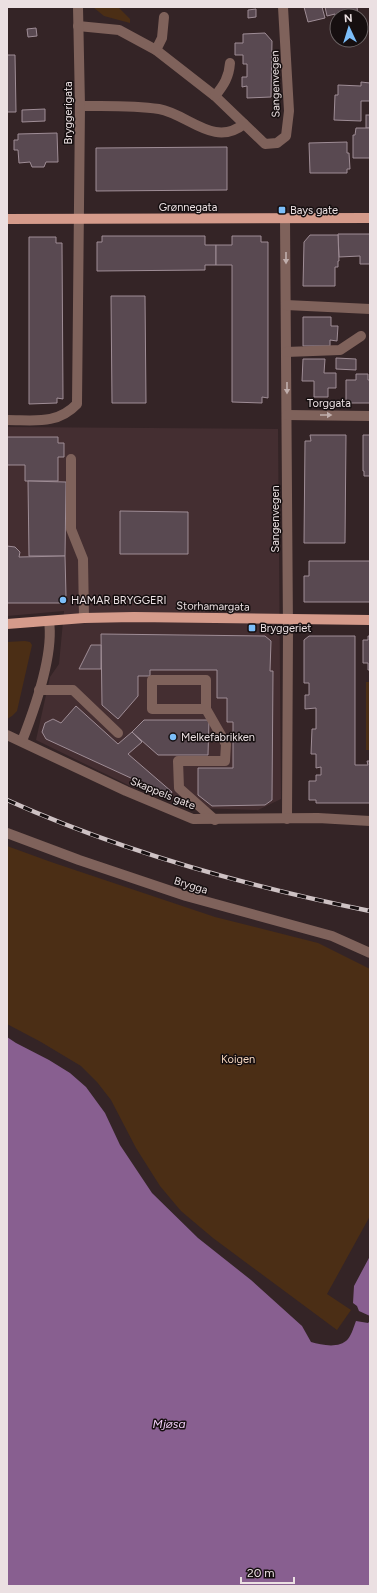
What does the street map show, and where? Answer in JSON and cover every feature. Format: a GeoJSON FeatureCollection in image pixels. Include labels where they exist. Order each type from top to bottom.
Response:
{"type":"FeatureCollection","features":[{"type":"Feature","properties":{"kind":"main road","name":"Grønnegata"},"geometry":{"type":"LineString","coordinates":[[7,219],[370,218]]}},
{"type":"Feature","properties":{"kind":"main road","name":"Storhamargata"},"geometry":{"type":"LineString","coordinates":[[7,624],[84,618],[134,617],[370,620]]}},
{"type":"Feature","properties":{"kind":"street","name":"Bryggerigata"},"geometry":{"type":"LineString","coordinates":[[7,420],[48,420],[61,417],[70,412],[77,404],[80,219],[78,7]]}},
{"type":"Feature","properties":{"kind":"street","name":"Sangenvegen"},"geometry":{"type":"LineString","coordinates":[[244,124],[265,144],[277,143],[286,136],[289,111],[283,7]]}},
{"type":"Feature","properties":{"kind":"street"},"geometry":{"type":"LineString","coordinates":[[156,50],[162,38],[164,17]]}},
{"type":"Feature","properties":{"kind":"street"},"geometry":{"type":"LineString","coordinates":[[78,26],[119,30],[156,50],[215,96],[244,124],[236,130],[224,132],[211,131],[162,110],[135,106],[80,106]]}},
{"type":"Feature","properties":{"kind":"street"},"geometry":{"type":"LineString","coordinates":[[215,96],[224,85],[229,74],[230,63]]}},
{"type":"Feature","properties":{"kind":"street","name":"Sangenvegen"},"geometry":{"type":"LineString","coordinates":[[285,219],[288,619],[287,819]]}},
{"type":"Feature","properties":{"kind":"street"},"geometry":{"type":"LineString","coordinates":[[286,305],[370,308]]}},
{"type":"Feature","properties":{"kind":"street"},"geometry":{"type":"LineString","coordinates":[[286,352],[340,350],[361,336]]}},
{"type":"Feature","properties":{"kind":"street","name":"Torggata"},"geometry":{"type":"LineString","coordinates":[[287,415],[370,416]]}},
{"type":"Feature","properties":{"kind":"street"},"geometry":{"type":"LineString","coordinates":[[71,459],[71,529],[84,559],[84,618]]}},
{"type":"Feature","properties":{"kind":"street"},"geometry":{"type":"LineString","coordinates":[[22,742],[30,722],[44,674],[51,634],[49,620]]}},
{"type":"Feature","properties":{"kind":"street"},"geometry":{"type":"LineString","coordinates":[[206,709],[152,709],[152,680],[206,680],[206,709],[226,744],[225,761],[178,761],[179,788],[216,820]]}},
{"type":"Feature","properties":{"kind":"street"},"geometry":{"type":"LineString","coordinates":[[39,690],[73,690],[118,733]]}},
{"type":"Feature","properties":{"kind":"street","name":"Skappels gate"},"geometry":{"type":"LineString","coordinates":[[7,735],[126,792],[193,820],[318,818],[370,821]]}},
{"type":"Feature","properties":{"kind":"street","name":"Brygga"},"geometry":{"type":"LineString","coordinates":[[7,833],[79,860],[186,896],[332,936],[370,953]]}},
{"type":"Feature","properties":{"kind":"shaded area"},"geometry":{"type":"Polygon","coordinates":[[[7,427],[278,429],[281,799],[258,810],[198,808],[187,806],[128,785],[36,740],[50,677],[59,664],[64,611],[7,616],[7,427]]]}},
{"type":"Feature","properties":{"kind":"green space"},"geometry":{"type":"Polygon","coordinates":[[[93,7],[118,7],[130,19],[130,23],[104,16],[93,7]]]}},
{"type":"Feature","properties":{"kind":"green space"},"geometry":{"type":"Polygon","coordinates":[[[7,642],[30,642],[32,645],[17,711],[7,719],[7,642]]]}},
{"type":"Feature","properties":{"kind":"green space"},"geometry":{"type":"Polygon","coordinates":[[[366,682],[370,682],[370,750],[366,750],[366,682]]]}},
{"type":"Feature","properties":{"kind":"green space","name":"Koigen"},"geometry":{"type":"Polygon","coordinates":[[[7,846],[215,917],[318,943],[370,969],[370,1216],[327,1294],[351,1310],[337,1330],[213,1238],[181,1211],[160,1186],[136,1148],[111,1100],[97,1082],[81,1066],[7,1024],[7,846]]]}},
{"type":"Feature","properties":{"kind":"water","name":"Mjøsa"},"geometry":{"type":"Polygon","coordinates":[[[7,1037],[70,1073],[86,1087],[105,1113],[120,1145],[152,1193],[198,1238],[251,1280],[302,1326],[311,1342],[325,1345],[340,1344],[348,1339],[356,1321],[368,1323],[370,1321],[370,1586],[7,1586],[7,1037]]]}},
{"type":"Feature","properties":{"kind":"water"},"geometry":{"type":"Polygon","coordinates":[[[370,1256],[370,1316],[359,1311],[357,1306],[353,1303],[354,1286],[370,1256]]]}},
{"type":"Feature","properties":{"kind":"building"},"geometry":{"type":"Polygon","coordinates":[[[304,7],[322,7],[325,18],[308,22],[304,7]]]}},
{"type":"Feature","properties":{"kind":"building"},"geometry":{"type":"Polygon","coordinates":[[[325,7],[357,7],[329,8],[329,16],[327,16],[325,7]]]}},
{"type":"Feature","properties":{"kind":"building"},"geometry":{"type":"Polygon","coordinates":[[[256,9],[256,17],[248,18],[248,10],[256,9]]]}},
{"type":"Feature","properties":{"kind":"building"},"geometry":{"type":"Polygon","coordinates":[[[36,28],[37,36],[28,37],[27,29],[36,28]]]}},
{"type":"Feature","properties":{"kind":"building"},"geometry":{"type":"Polygon","coordinates":[[[265,33],[272,41],[271,97],[247,98],[247,86],[242,87],[242,77],[247,77],[247,64],[243,64],[243,55],[235,55],[235,43],[243,43],[243,34],[265,33]]]}},
{"type":"Feature","properties":{"kind":"building"},"geometry":{"type":"Polygon","coordinates":[[[7,55],[15,55],[16,112],[7,112],[7,55]]]}},
{"type":"Feature","properties":{"kind":"building"},"geometry":{"type":"Polygon","coordinates":[[[361,82],[370,83],[370,101],[361,101],[361,121],[334,120],[335,95],[338,95],[338,85],[361,86],[361,82]]]}},
{"type":"Feature","properties":{"kind":"building"},"geometry":{"type":"Polygon","coordinates":[[[45,109],[45,121],[22,122],[22,110],[45,109]]]}},
{"type":"Feature","properties":{"kind":"building"},"geometry":{"type":"Polygon","coordinates":[[[366,115],[370,115],[370,128],[366,128],[366,115]]]}},
{"type":"Feature","properties":{"kind":"building"},"geometry":{"type":"Polygon","coordinates":[[[356,128],[370,128],[370,158],[353,158],[353,135],[355,135],[356,128]]]}},
{"type":"Feature","properties":{"kind":"building"},"geometry":{"type":"Polygon","coordinates":[[[57,133],[58,162],[46,162],[44,167],[32,167],[30,162],[19,163],[18,150],[14,150],[14,140],[18,140],[18,134],[57,133]]]}},
{"type":"Feature","properties":{"kind":"building"},"geometry":{"type":"Polygon","coordinates":[[[347,142],[347,153],[349,153],[350,169],[347,169],[347,173],[310,173],[309,143],[347,142]]]}},
{"type":"Feature","properties":{"kind":"building"},"geometry":{"type":"Polygon","coordinates":[[[227,147],[227,190],[96,191],[96,148],[227,147]]]}},
{"type":"Feature","properties":{"kind":"building"},"geometry":{"type":"Polygon","coordinates":[[[338,234],[370,234],[370,264],[360,264],[360,256],[339,257],[338,234]]]}},
{"type":"Feature","properties":{"kind":"building"},"geometry":{"type":"Polygon","coordinates":[[[310,235],[338,235],[339,261],[338,267],[335,267],[335,286],[303,286],[304,242],[310,235]]]}},
{"type":"Feature","properties":{"kind":"building"},"geometry":{"type":"Polygon","coordinates":[[[102,236],[205,236],[205,245],[216,245],[216,265],[205,265],[205,270],[97,271],[97,242],[102,242],[102,236]]]}},
{"type":"Feature","properties":{"kind":"building"},"geometry":{"type":"Polygon","coordinates":[[[232,236],[261,236],[261,242],[268,242],[268,398],[262,397],[262,403],[232,402],[232,265],[216,265],[216,245],[232,245],[232,236]]]}},
{"type":"Feature","properties":{"kind":"building"},"geometry":{"type":"Polygon","coordinates":[[[29,237],[56,237],[56,243],[62,243],[63,399],[57,398],[57,403],[29,404],[29,237]]]}},
{"type":"Feature","properties":{"kind":"building"},"geometry":{"type":"Polygon","coordinates":[[[111,296],[145,296],[146,403],[112,403],[111,296]]]}},
{"type":"Feature","properties":{"kind":"building"},"geometry":{"type":"Polygon","coordinates":[[[303,317],[331,317],[331,326],[338,326],[337,341],[330,340],[330,346],[303,346],[303,317]]]}},
{"type":"Feature","properties":{"kind":"building"},"geometry":{"type":"Polygon","coordinates":[[[336,358],[356,359],[356,370],[336,369],[336,358]]]}},
{"type":"Feature","properties":{"kind":"building"},"geometry":{"type":"Polygon","coordinates":[[[303,359],[325,359],[324,373],[336,373],[336,388],[328,388],[328,397],[314,397],[314,381],[302,381],[303,359]]]}},
{"type":"Feature","properties":{"kind":"building"},"geometry":{"type":"Polygon","coordinates":[[[356,374],[368,374],[368,380],[370,380],[370,403],[346,403],[346,380],[356,380],[356,374]]]}},
{"type":"Feature","properties":{"kind":"building"},"geometry":{"type":"Polygon","coordinates":[[[310,435],[346,435],[345,543],[304,543],[305,441],[311,441],[310,435]]]}},
{"type":"Feature","properties":{"kind":"building"},"geometry":{"type":"Polygon","coordinates":[[[363,435],[370,435],[370,476],[364,476],[363,471],[363,435]]]}},
{"type":"Feature","properties":{"kind":"building"},"geometry":{"type":"Polygon","coordinates":[[[7,437],[58,437],[58,443],[64,443],[64,457],[58,457],[58,481],[25,481],[25,465],[7,465],[7,437]]]}},
{"type":"Feature","properties":{"kind":"building"},"geometry":{"type":"Polygon","coordinates":[[[28,481],[66,482],[65,556],[29,556],[28,481]]]}},
{"type":"Feature","properties":{"kind":"building"},"geometry":{"type":"Polygon","coordinates":[[[120,511],[188,512],[188,554],[120,554],[120,511]]]}},
{"type":"Feature","properties":{"kind":"building"},"geometry":{"type":"Polygon","coordinates":[[[7,546],[15,547],[20,552],[19,557],[65,556],[66,596],[60,603],[7,603],[7,546]]]}},
{"type":"Feature","properties":{"kind":"building"},"geometry":{"type":"Polygon","coordinates":[[[309,561],[370,561],[370,602],[304,602],[304,576],[309,576],[309,561]]]}},
{"type":"Feature","properties":{"kind":"building"},"geometry":{"type":"Polygon","coordinates":[[[101,634],[265,636],[271,641],[270,671],[273,671],[272,800],[265,805],[212,806],[198,795],[198,768],[233,768],[233,722],[227,722],[227,698],[217,698],[217,670],[150,670],[150,676],[138,676],[138,696],[118,719],[102,705],[101,634]]]}},
{"type":"Feature","properties":{"kind":"building"},"geometry":{"type":"Polygon","coordinates":[[[309,636],[355,636],[355,765],[368,765],[367,761],[370,761],[370,803],[316,803],[316,800],[309,800],[309,781],[316,781],[316,775],[321,775],[321,767],[316,768],[316,754],[311,754],[312,729],[316,729],[316,708],[305,709],[305,695],[309,695],[309,683],[304,683],[304,640],[309,636]]]}},
{"type":"Feature","properties":{"kind":"building"},"geometry":{"type":"Polygon","coordinates":[[[368,636],[370,636],[370,670],[368,670],[368,663],[363,663],[363,640],[368,640],[368,636]]]}},
{"type":"Feature","properties":{"kind":"building"},"geometry":{"type":"Polygon","coordinates":[[[91,645],[101,645],[101,669],[79,669],[91,645]]]}},
{"type":"Feature","properties":{"kind":"building"},"geometry":{"type":"Polygon","coordinates":[[[76,706],[118,744],[132,732],[142,742],[128,754],[172,792],[170,796],[46,739],[42,732],[45,723],[53,719],[61,723],[76,706]]]}},
{"type":"Feature","properties":{"kind":"building","name":"Melkefabrikken"},"geometry":{"type":"Polygon","coordinates":[[[144,720],[209,720],[208,755],[158,755],[132,732],[144,720]]]}},
{"type":"Feature","properties":{"kind":"railway"},"geometry":{"type":"LineString","coordinates":[[7,800],[95,836],[186,866],[231,879],[370,911]]}},
{"type":"Feature","properties":{"kind":"place","name":"Bays gate"},"geometry":{"type":"Point","coordinates":[282,210]}},
{"type":"Feature","properties":{"kind":"place","name":"HAMAR BRYGGERI"},"geometry":{"type":"Point","coordinates":[63,600]}},
{"type":"Feature","properties":{"kind":"place","name":"Bryggeriet"},"geometry":{"type":"Point","coordinates":[252,628]}},
{"type":"Feature","properties":{"kind":"place","name":"Melkefabrikken"},"geometry":{"type":"Point","coordinates":[173,737]}}]}
